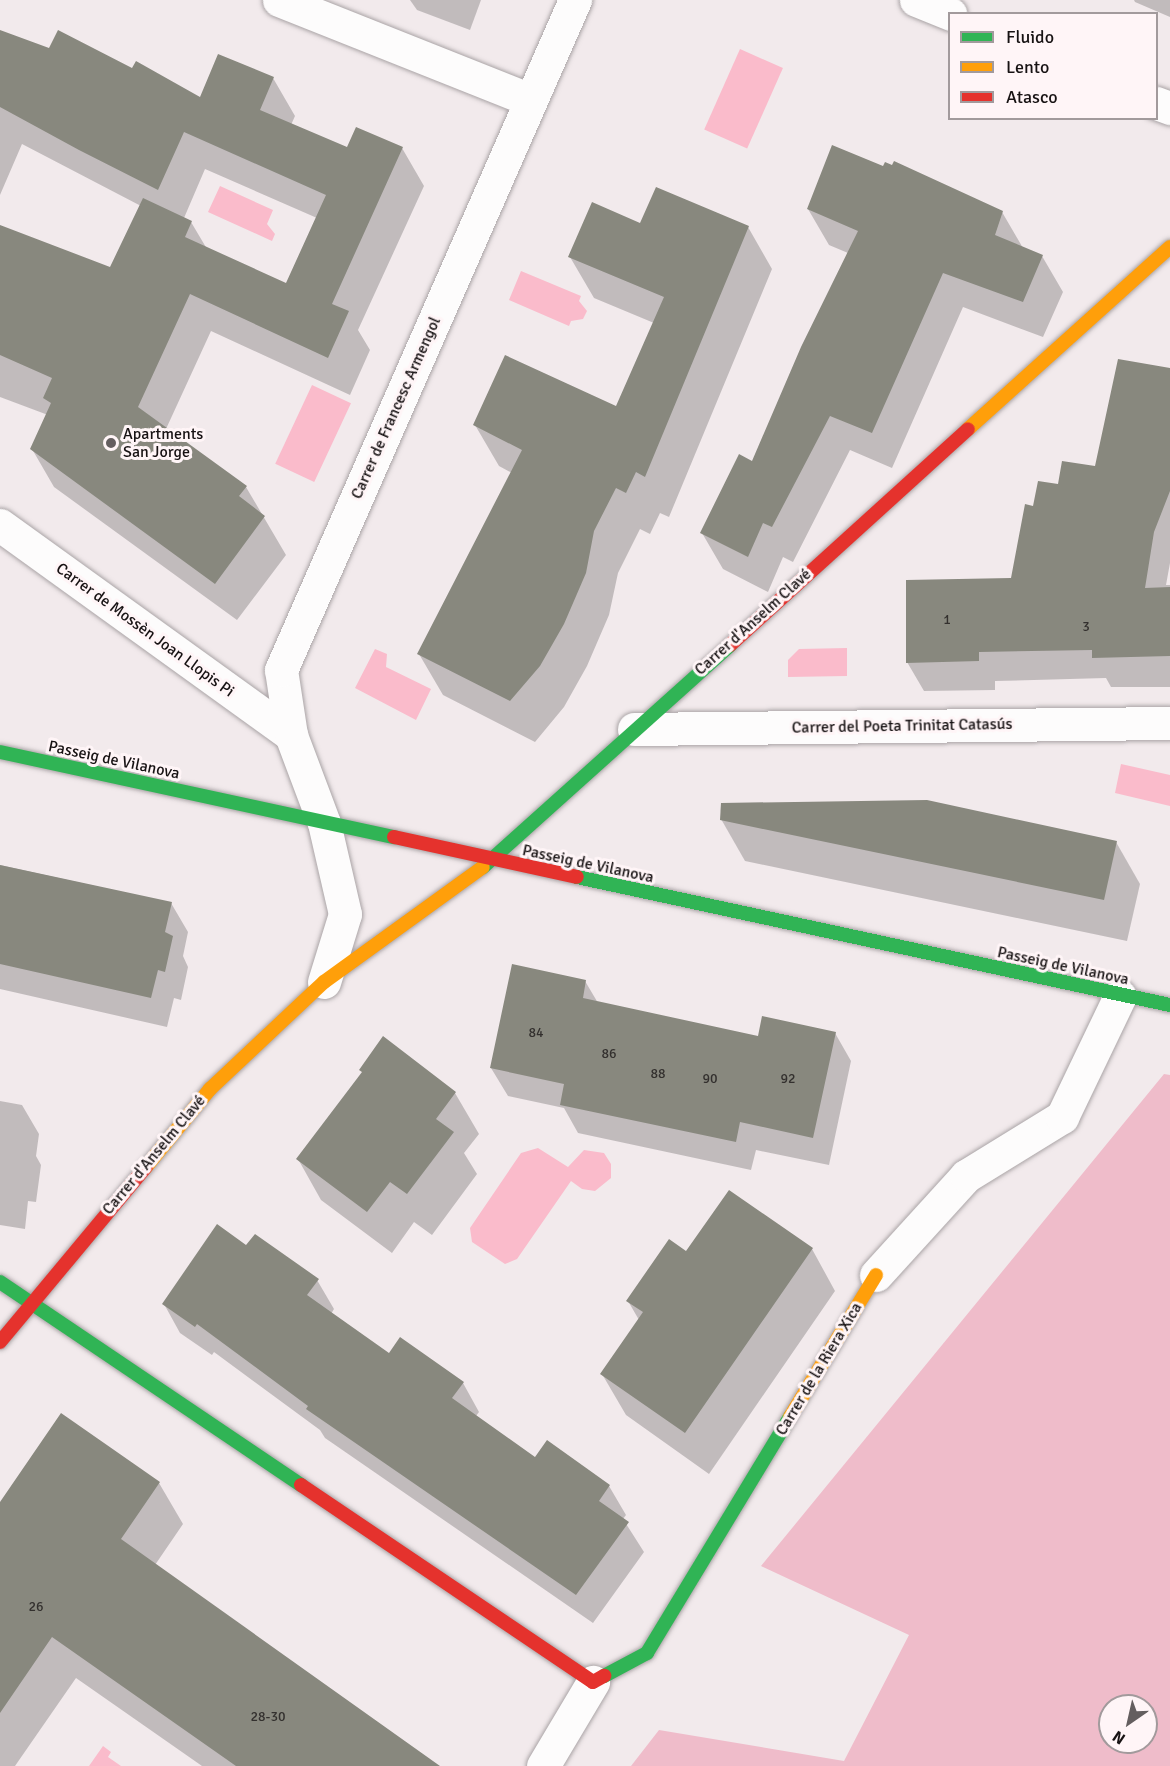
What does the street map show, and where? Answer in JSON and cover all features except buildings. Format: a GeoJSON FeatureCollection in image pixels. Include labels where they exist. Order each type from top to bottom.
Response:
{"type":"FeatureCollection","features":[{"type":"Feature","properties":{"kind":"street"},"geometry":{"type":"LineString","coordinates":[[279,0],[530,100]]}},
{"type":"Feature","properties":{"kind":"street","name":"Carrer de Francesc Armengol"},"geometry":{"type":"LineString","coordinates":[[324,823],[291,735],[281,670],[574,0]]}},
{"type":"Feature","properties":{"kind":"street"},"geometry":{"type":"LineString","coordinates":[[916,0],[948,13]]}},
{"type":"Feature","properties":{"kind":"street","name":"Carrer d'Anselm Clavé"},"geometry":{"type":"LineString","coordinates":[[0,1342],[210,1089],[324,982],[492,860],[634,729],[1170,248]]}},
{"type":"Feature","properties":{"kind":"street","name":"Carrer de Mossèn Joan Llopis Pi"},"geometry":{"type":"LineString","coordinates":[[0,525],[291,735]]}},
{"type":"Feature","properties":{"kind":"street","name":"Carrer del Poeta Trinitat Catasús"},"geometry":{"type":"LineString","coordinates":[[634,729],[1170,723]]}},
{"type":"Feature","properties":{"kind":"street","name":"Passeig de Vilanova"},"geometry":{"type":"LineString","coordinates":[[0,752],[1170,1005]]}},
{"type":"Feature","properties":{"kind":"street","name":"Carrer d'Anselm Clavé"},"geometry":{"type":"LineString","coordinates":[[324,823],[345,915],[324,982]]}},
{"type":"Feature","properties":{"kind":"street","name":"Carrer de la Riera Xica"},"geometry":{"type":"LineString","coordinates":[[593,1682],[647,1653],[876,1275],[966,1176],[1062,1117],[1120,996]]}},
{"type":"Feature","properties":{"kind":"street"},"geometry":{"type":"LineString","coordinates":[[0,1282],[593,1682],[543,1766]]}},
{"type":"Feature","properties":{"kind":"shaded area"},"geometry":{"type":"Polygon","coordinates":[[[740,49],[783,68],[747,149],[704,129],[740,49]]]}},
{"type":"Feature","properties":{"kind":"shaded area"},"geometry":{"type":"Polygon","coordinates":[[[220,186],[273,210],[267,224],[275,234],[272,241],[208,212],[220,186]]]}},
{"type":"Feature","properties":{"kind":"shaded area"},"geometry":{"type":"Polygon","coordinates":[[[521,271],[581,296],[579,301],[587,311],[583,319],[571,321],[569,326],[509,300],[521,271]]]}},
{"type":"Feature","properties":{"kind":"shaded area"},"geometry":{"type":"Polygon","coordinates":[[[312,385],[351,403],[314,482],[275,464],[312,385]]]}},
{"type":"Feature","properties":{"kind":"shaded area"},"geometry":{"type":"Polygon","coordinates":[[[847,648],[847,676],[788,677],[788,660],[799,649],[847,648]]]}},
{"type":"Feature","properties":{"kind":"shaded area"},"geometry":{"type":"Polygon","coordinates":[[[375,649],[387,654],[386,667],[431,689],[416,720],[355,688],[375,649]]]}},
{"type":"Feature","properties":{"kind":"shaded area"},"geometry":{"type":"Polygon","coordinates":[[[1121,764],[1170,775],[1170,806],[1115,793],[1121,764]]]}},
{"type":"Feature","properties":{"kind":"shaded area"},"geometry":{"type":"Polygon","coordinates":[[[1164,1074],[1170,1075],[1170,1766],[631,1766],[659,1730],[844,1761],[909,1635],[761,1566],[1164,1074]]]}},
{"type":"Feature","properties":{"kind":"shaded area"},"geometry":{"type":"Polygon","coordinates":[[[538,1148],[568,1167],[584,1150],[604,1153],[611,1164],[611,1178],[595,1191],[582,1189],[571,1181],[517,1259],[505,1264],[472,1242],[470,1228],[521,1153],[538,1148]]]}},
{"type":"Feature","properties":{"kind":"shaded area"},"geometry":{"type":"Polygon","coordinates":[[[103,1746],[111,1752],[108,1757],[121,1766],[89,1766],[103,1746]]]}},
{"type":"Feature","properties":{"kind":"traffic: fast"},"geometry":{"type":"LineString","coordinates":[[483,867],[730,645]]}},
{"type":"Feature","properties":{"kind":"traffic: fast"},"geometry":{"type":"LineString","coordinates":[[0,752],[394,837]]}},
{"type":"Feature","properties":{"kind":"traffic: fast"},"geometry":{"type":"LineString","coordinates":[[577,877],[1170,1005]]}},
{"type":"Feature","properties":{"kind":"traffic: fast"},"geometry":{"type":"LineString","coordinates":[[0,1282],[301,1485]]}},
{"type":"Feature","properties":{"kind":"traffic: fast"},"geometry":{"type":"LineString","coordinates":[[604,1676],[647,1653],[790,1417]]}},
{"type":"Feature","properties":{"kind":"traffic: slow"},"geometry":{"type":"LineString","coordinates":[[968,429],[1170,247]]}},
{"type":"Feature","properties":{"kind":"traffic: slow"},"geometry":{"type":"LineString","coordinates":[[146,1167],[210,1089],[324,982],[483,867]]}},
{"type":"Feature","properties":{"kind":"traffic: slow"},"geometry":{"type":"LineString","coordinates":[[790,1417],[876,1275]]}},
{"type":"Feature","properties":{"kind":"traffic: jam"},"geometry":{"type":"LineString","coordinates":[[730,645],[968,429]]}},
{"type":"Feature","properties":{"kind":"traffic: jam"},"geometry":{"type":"LineString","coordinates":[[394,837],[577,877]]}},
{"type":"Feature","properties":{"kind":"traffic: jam"},"geometry":{"type":"LineString","coordinates":[[0,1342],[146,1167]]}},
{"type":"Feature","properties":{"kind":"traffic: jam"},"geometry":{"type":"LineString","coordinates":[[301,1485],[593,1682],[604,1676]]}},
{"type":"Feature","properties":{"kind":"place","name":"Apartments San Jorge"},"geometry":{"type":"Point","coordinates":[111,443]}}]}
